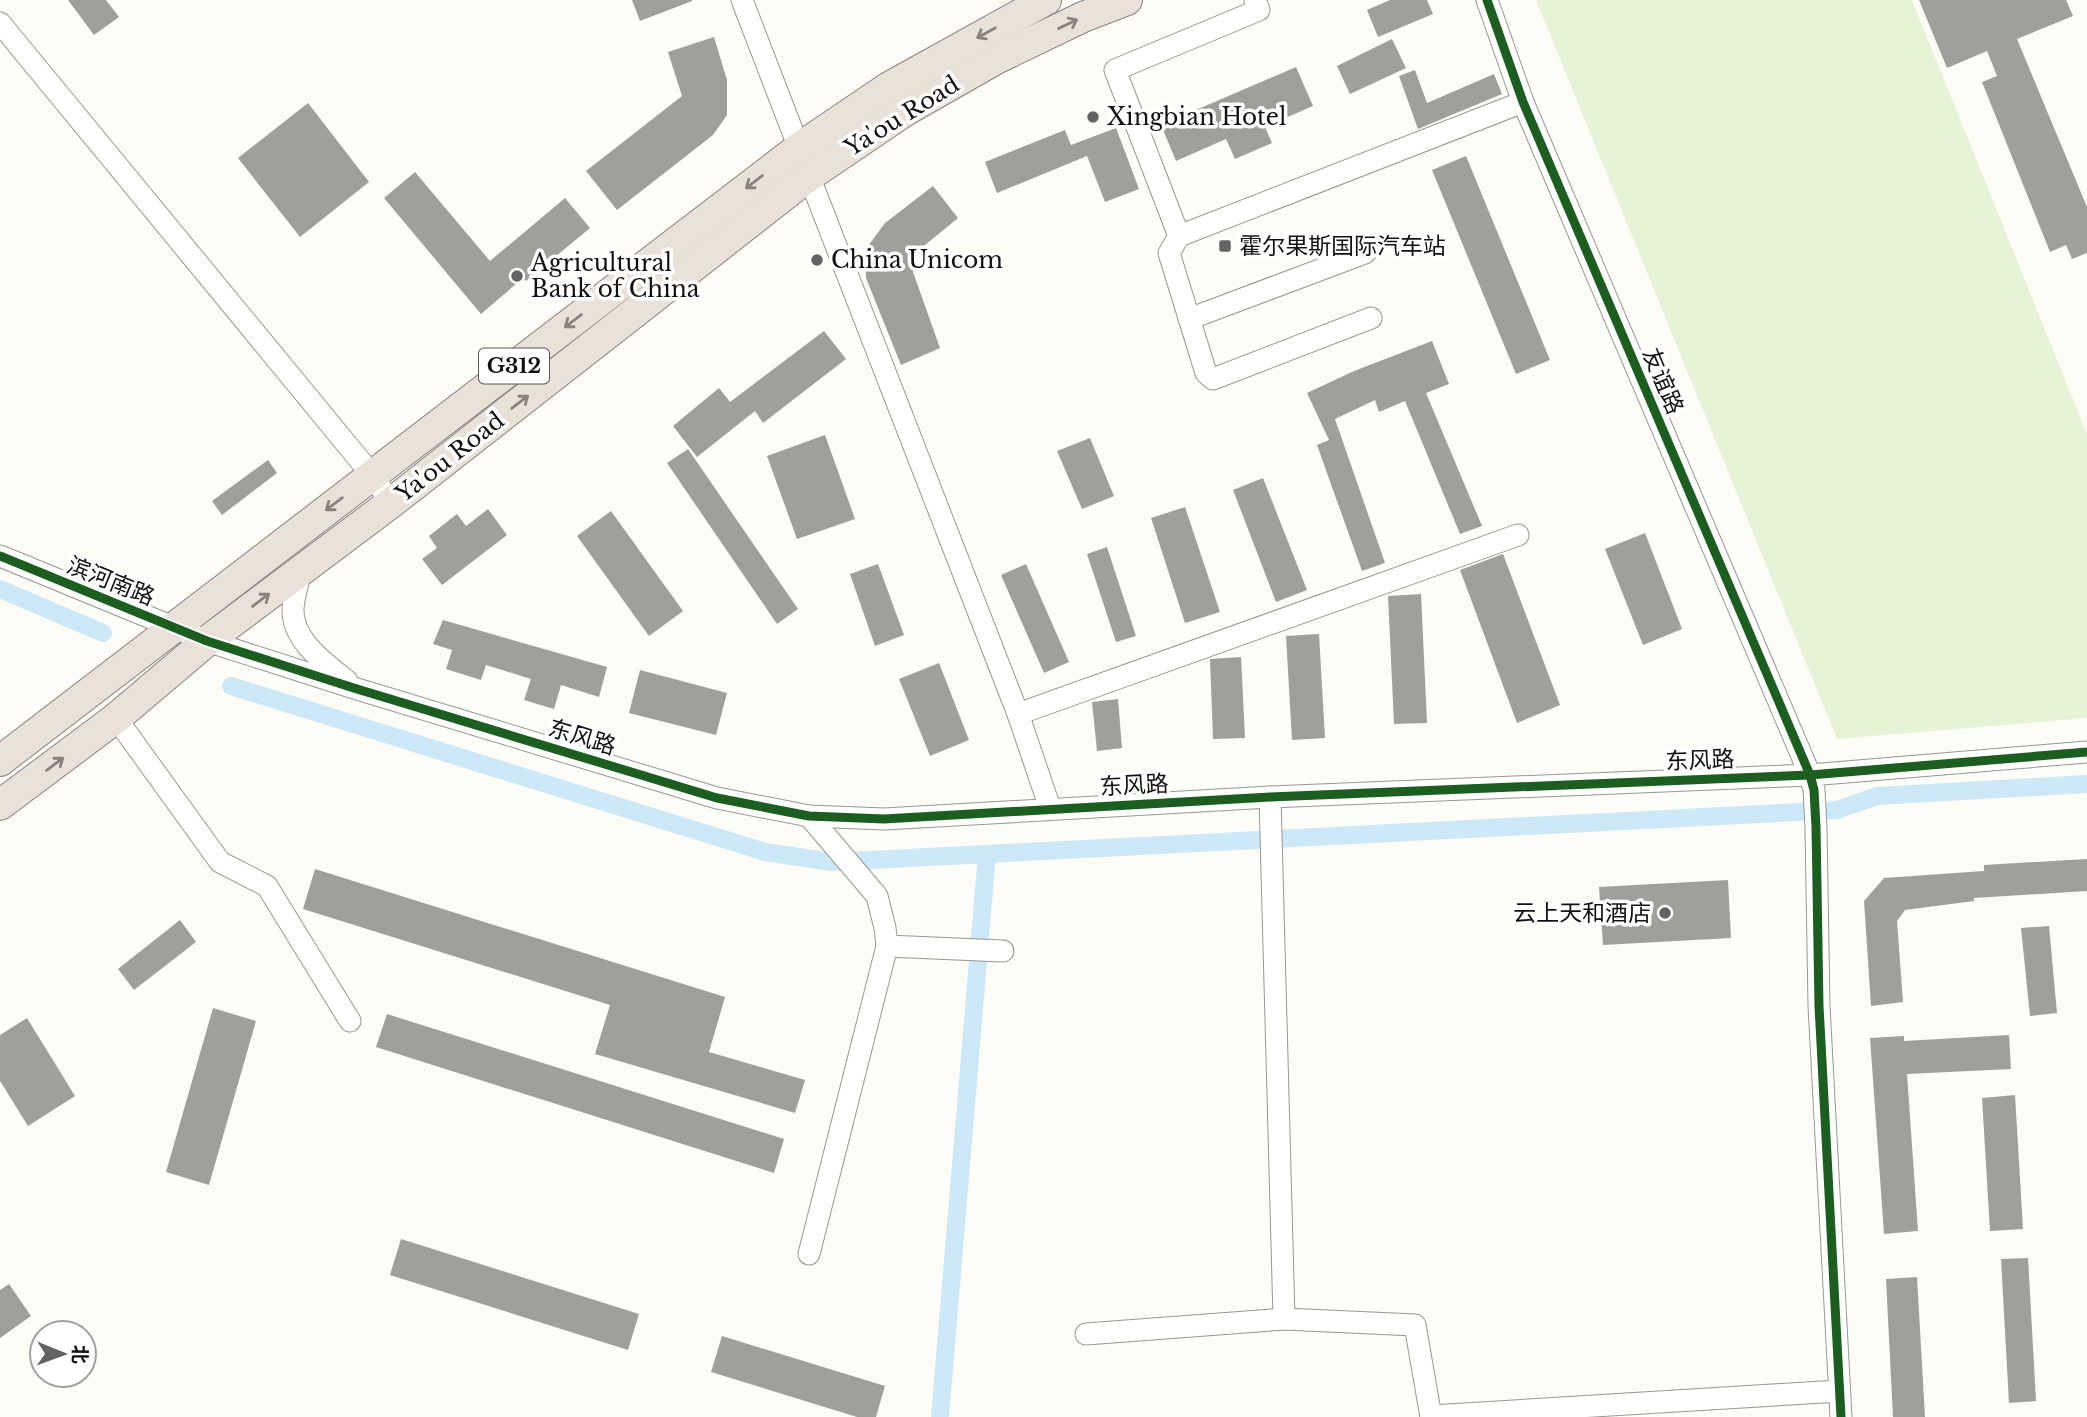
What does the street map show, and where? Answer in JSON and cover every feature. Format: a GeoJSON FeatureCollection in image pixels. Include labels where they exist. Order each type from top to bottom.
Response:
{"type":"FeatureCollection","features":[{"type":"Feature","properties":{"kind":"highway","name":"Ya'ou Road"},"geometry":{"type":"LineString","coordinates":[[0,761],[799,148],[889,87],[1046,0]]}},
{"type":"Feature","properties":{"kind":"highway","name":"Ya'ou Road"},"geometry":{"type":"LineString","coordinates":[[0,805],[116,718],[207,641],[391,503],[809,176],[905,111],[996,60],[1083,17],[1127,0]]}},
{"type":"Feature","properties":{"kind":"street"},"geometry":{"type":"LineString","coordinates":[[742,0],[799,148]]}},
{"type":"Feature","properties":{"kind":"street"},"geometry":{"type":"LineString","coordinates":[[1179,236],[1115,70],[1259,10],[1255,0]]}},
{"type":"Feature","properties":{"kind":"street","name":"友谊路"},"geometry":{"type":"LineString","coordinates":[[1487,0],[1523,102],[1812,783]]}},
{"type":"Feature","properties":{"kind":"street"},"geometry":{"type":"LineString","coordinates":[[0,23],[372,475],[391,503]]}},
{"type":"Feature","properties":{"kind":"street"},"geometry":{"type":"LineString","coordinates":[[1371,318],[1216,379],[1206,373],[1169,256],[1179,236],[1523,102]]}},
{"type":"Feature","properties":{"kind":"street"},"geometry":{"type":"LineString","coordinates":[[809,176],[1018,714],[1050,808]]}},
{"type":"Feature","properties":{"kind":"street"},"geometry":{"type":"LineString","coordinates":[[1189,319],[1365,253]]}},
{"type":"Feature","properties":{"kind":"street"},"geometry":{"type":"LineString","coordinates":[[1018,714],[1518,535]]}},
{"type":"Feature","properties":{"kind":"street","name":"滨河南路"},"geometry":{"type":"LineString","coordinates":[[0,556],[207,641]]}},
{"type":"Feature","properties":{"kind":"street"},"geometry":{"type":"LineString","coordinates":[[301,570],[293,610],[296,625],[304,640],[322,660],[357,689]]}},
{"type":"Feature","properties":{"kind":"street","name":"东风路"},"geometry":{"type":"LineString","coordinates":[[207,641],[717,798],[809,816],[884,819],[1270,797],[1812,783],[2087,752]]}},
{"type":"Feature","properties":{"kind":"street"},"geometry":{"type":"LineString","coordinates":[[116,718],[220,862],[267,886],[350,1021]]}},
{"type":"Feature","properties":{"kind":"street"},"geometry":{"type":"LineString","coordinates":[[1812,783],[1816,827],[1819,1006],[1841,1417]]}},
{"type":"Feature","properties":{"kind":"street"},"geometry":{"type":"LineString","coordinates":[[1270,797],[1284,1319]]}},
{"type":"Feature","properties":{"kind":"street"},"geometry":{"type":"LineString","coordinates":[[809,816],[877,896],[887,946],[809,1254]]}},
{"type":"Feature","properties":{"kind":"street"},"geometry":{"type":"LineString","coordinates":[[887,946],[1003,951]]}},
{"type":"Feature","properties":{"kind":"street"},"geometry":{"type":"LineString","coordinates":[[1086,1334],[1284,1319],[1415,1325],[1431,1416],[1839,1391]]}},
{"type":"Feature","properties":{"kind":"green space"},"geometry":{"type":"Polygon","coordinates":[[[1536,0],[1912,0],[2087,434],[2087,718],[1837,739],[1536,0]]]}},
{"type":"Feature","properties":{"kind":"building"},"geometry":{"type":"Polygon","coordinates":[[[68,0],[106,0],[119,17],[94,35],[68,0]]]}},
{"type":"Feature","properties":{"kind":"building"},"geometry":{"type":"Polygon","coordinates":[[[632,0],[692,0],[692,1],[640,21],[632,0]]]}},
{"type":"Feature","properties":{"kind":"building"},"geometry":{"type":"Polygon","coordinates":[[[1390,0],[1427,0],[1433,14],[1378,37],[1367,10],[1390,0]]]}},
{"type":"Feature","properties":{"kind":"building"},"geometry":{"type":"Polygon","coordinates":[[[1919,0],[2066,0],[2073,16],[2017,39],[2087,207],[2087,253],[2072,259],[2066,245],[2050,252],[1982,82],[1997,76],[1987,51],[1947,68],[1919,0]]]}},
{"type":"Feature","properties":{"kind":"building"},"geometry":{"type":"Polygon","coordinates":[[[714,37],[727,80],[727,115],[713,135],[617,210],[586,171],[682,96],[668,52],[714,37]]]}},
{"type":"Feature","properties":{"kind":"building"},"geometry":{"type":"Polygon","coordinates":[[[1392,39],[1406,68],[1350,94],[1337,66],[1392,39]]]}},
{"type":"Feature","properties":{"kind":"building"},"geometry":{"type":"Polygon","coordinates":[[[1296,67],[1313,106],[1265,127],[1272,143],[1235,159],[1226,139],[1176,161],[1161,125],[1296,67]]]}},
{"type":"Feature","properties":{"kind":"building"},"geometry":{"type":"Polygon","coordinates":[[[1415,70],[1427,103],[1494,74],[1502,94],[1418,129],[1399,76],[1415,70]]]}},
{"type":"Feature","properties":{"kind":"building"},"geometry":{"type":"Polygon","coordinates":[[[308,103],[369,182],[300,237],[238,158],[308,103]]]}},
{"type":"Feature","properties":{"kind":"building"},"geometry":{"type":"Polygon","coordinates":[[[1116,128],[1139,189],[1105,202],[1087,156],[997,193],[985,162],[1065,130],[1071,145],[1116,128]]]}},
{"type":"Feature","properties":{"kind":"building"},"geometry":{"type":"Polygon","coordinates":[[[1466,156],[1550,360],[1516,374],[1432,170],[1466,156]]]}},
{"type":"Feature","properties":{"kind":"building"},"geometry":{"type":"Polygon","coordinates":[[[415,172],[490,261],[565,198],[590,228],[526,281],[523,278],[481,314],[384,198],[415,172]]]}},
{"type":"Feature","properties":{"kind":"building"},"geometry":{"type":"Polygon","coordinates":[[[933,186],[958,218],[914,254],[913,272],[940,348],[901,365],[866,278],[865,250],[885,223],[933,186]]]}},
{"type":"Feature","properties":{"kind":"building"},"geometry":{"type":"Polygon","coordinates":[[[824,331],[846,359],[763,423],[755,411],[697,457],[673,426],[719,388],[730,402],[824,331]]]}},
{"type":"Feature","properties":{"kind":"building"},"geometry":{"type":"Polygon","coordinates":[[[1432,341],[1449,384],[1426,393],[1482,526],[1460,534],[1405,401],[1379,412],[1375,400],[1335,419],[1385,563],[1362,571],[1317,445],[1329,440],[1307,393],[1354,371],[1432,341]]]}},
{"type":"Feature","properties":{"kind":"building"},"geometry":{"type":"Polygon","coordinates":[[[825,435],[855,519],[797,539],[767,456],[825,435]]]}},
{"type":"Feature","properties":{"kind":"building"},"geometry":{"type":"Polygon","coordinates":[[[1090,438],[1114,496],[1082,509],[1057,451],[1090,438]]]}},
{"type":"Feature","properties":{"kind":"building"},"geometry":{"type":"Polygon","coordinates":[[[688,449],[798,609],[777,624],[667,463],[688,449]]]}},
{"type":"Feature","properties":{"kind":"building"},"geometry":{"type":"Polygon","coordinates":[[[268,460],[277,473],[222,515],[212,501],[268,460]]]}},
{"type":"Feature","properties":{"kind":"building"},"geometry":{"type":"Polygon","coordinates":[[[1263,478],[1307,590],[1276,602],[1233,490],[1263,478]]]}},
{"type":"Feature","properties":{"kind":"building"},"geometry":{"type":"Polygon","coordinates":[[[1185,507],[1220,612],[1185,623],[1151,518],[1185,507]]]}},
{"type":"Feature","properties":{"kind":"building"},"geometry":{"type":"Polygon","coordinates":[[[488,509],[507,535],[442,585],[422,559],[437,548],[429,536],[457,514],[466,526],[488,509]]]}},
{"type":"Feature","properties":{"kind":"building"},"geometry":{"type":"Polygon","coordinates":[[[611,511],[683,611],[649,636],[577,536],[611,511]]]}},
{"type":"Feature","properties":{"kind":"building"},"geometry":{"type":"Polygon","coordinates":[[[1645,533],[1682,629],[1643,645],[1605,549],[1645,533]]]}},
{"type":"Feature","properties":{"kind":"building"},"geometry":{"type":"Polygon","coordinates":[[[1107,547],[1136,636],[1116,642],[1087,554],[1107,547]]]}},
{"type":"Feature","properties":{"kind":"building"},"geometry":{"type":"Polygon","coordinates":[[[1503,554],[1560,705],[1517,723],[1460,570],[1503,554]]]}},
{"type":"Feature","properties":{"kind":"building"},"geometry":{"type":"Polygon","coordinates":[[[878,564],[904,635],[875,646],[850,574],[878,564]]]}},
{"type":"Feature","properties":{"kind":"building"},"geometry":{"type":"Polygon","coordinates":[[[1026,564],[1069,662],[1044,673],[1001,575],[1026,564]]]}},
{"type":"Feature","properties":{"kind":"building"},"geometry":{"type":"Polygon","coordinates":[[[1421,594],[1427,723],[1394,724],[1388,596],[1421,594]]]}},
{"type":"Feature","properties":{"kind":"building"},"geometry":{"type":"Polygon","coordinates":[[[443,620],[607,667],[599,697],[561,685],[554,709],[524,700],[531,679],[486,665],[481,680],[446,669],[452,650],[433,644],[443,620]]]}},
{"type":"Feature","properties":{"kind":"building"},"geometry":{"type":"Polygon","coordinates":[[[1319,634],[1325,738],[1292,740],[1286,636],[1319,634]]]}},
{"type":"Feature","properties":{"kind":"building"},"geometry":{"type":"Polygon","coordinates":[[[1241,657],[1245,738],[1213,739],[1210,659],[1241,657]]]}},
{"type":"Feature","properties":{"kind":"building"},"geometry":{"type":"Polygon","coordinates":[[[939,663],[969,740],[930,756],[899,679],[939,663]]]}},
{"type":"Feature","properties":{"kind":"building"},"geometry":{"type":"Polygon","coordinates":[[[640,670],[727,693],[716,735],[629,713],[640,670]]]}},
{"type":"Feature","properties":{"kind":"building"},"geometry":{"type":"Polygon","coordinates":[[[1118,699],[1122,748],[1097,751],[1092,702],[1118,699]]]}},
{"type":"Feature","properties":{"kind":"building"},"geometry":{"type":"Polygon","coordinates":[[[2087,859],[2087,891],[1974,898],[1974,901],[1905,910],[1897,921],[1903,1002],[1871,1006],[1864,901],[1884,878],[1984,871],[1984,865],[2087,859]]]}},
{"type":"Feature","properties":{"kind":"building"},"geometry":{"type":"Polygon","coordinates":[[[315,869],[725,997],[709,1052],[805,1080],[795,1113],[595,1054],[610,1005],[303,909],[315,869]]]}},
{"type":"Feature","properties":{"kind":"building"},"geometry":{"type":"Polygon","coordinates":[[[1728,880],[1731,938],[1603,945],[1599,887],[1728,880]]]}},
{"type":"Feature","properties":{"kind":"building"},"geometry":{"type":"Polygon","coordinates":[[[180,920],[196,942],[134,990],[118,969],[180,920]]]}},
{"type":"Feature","properties":{"kind":"building"},"geometry":{"type":"Polygon","coordinates":[[[2049,926],[2057,1013],[2030,1016],[2021,928],[2049,926]]]}},
{"type":"Feature","properties":{"kind":"building"},"geometry":{"type":"Polygon","coordinates":[[[213,1008],[256,1021],[209,1185],[166,1172],[213,1008]]]}},
{"type":"Feature","properties":{"kind":"building"},"geometry":{"type":"Polygon","coordinates":[[[387,1014],[784,1139],[774,1173],[376,1047],[387,1014]]]}},
{"type":"Feature","properties":{"kind":"building"},"geometry":{"type":"Polygon","coordinates":[[[27,1018],[75,1096],[28,1126],[0,1081],[0,1035],[27,1018]]]}},
{"type":"Feature","properties":{"kind":"building"},"geometry":{"type":"Polygon","coordinates":[[[2009,1035],[2011,1069],[1907,1074],[1918,1231],[1884,1234],[1870,1038],[1904,1036],[1904,1041],[2009,1035]]]}},
{"type":"Feature","properties":{"kind":"building"},"geometry":{"type":"Polygon","coordinates":[[[2015,1095],[2023,1229],[1990,1231],[1982,1098],[2015,1095]]]}},
{"type":"Feature","properties":{"kind":"building"},"geometry":{"type":"Polygon","coordinates":[[[401,1239],[639,1314],[628,1350],[390,1275],[401,1239]]]}},
{"type":"Feature","properties":{"kind":"building"},"geometry":{"type":"Polygon","coordinates":[[[2028,1258],[2036,1401],[2009,1403],[2001,1259],[2028,1258]]]}},
{"type":"Feature","properties":{"kind":"building"},"geometry":{"type":"Polygon","coordinates":[[[1917,1277],[1925,1417],[1893,1417],[1886,1279],[1917,1277]]]}},
{"type":"Feature","properties":{"kind":"building"},"geometry":{"type":"Polygon","coordinates":[[[9,1284],[31,1316],[0,1338],[0,1290],[9,1284]]]}},
{"type":"Feature","properties":{"kind":"building"},"geometry":{"type":"Polygon","coordinates":[[[722,1336],[885,1386],[876,1417],[857,1417],[711,1372],[722,1336]]]}},
{"type":"Feature","properties":{"kind":"waterway"},"geometry":{"type":"LineString","coordinates":[[0,589],[103,633]]}},
{"type":"Feature","properties":{"kind":"waterway"},"geometry":{"type":"LineString","coordinates":[[231,686],[765,852],[832,862],[1837,810],[1877,796],[2087,784]]}},
{"type":"Feature","properties":{"kind":"waterway"},"geometry":{"type":"LineString","coordinates":[[940,1417],[987,854]]}},
{"type":"Feature","properties":{"kind":"cycle path"},"geometry":{"type":"LineString","coordinates":[[1487,0],[1523,102],[1810,775],[1814,790],[1819,1006],[1841,1417]]}},
{"type":"Feature","properties":{"kind":"cycle path"},"geometry":{"type":"LineString","coordinates":[[0,556],[207,641],[717,798],[809,816],[884,819],[1270,797],[1810,775],[2087,752]]}},
{"type":"Feature","properties":{"kind":"place","name":"Xingbian Hotel"},"geometry":{"type":"Point","coordinates":[1093,117]}},
{"type":"Feature","properties":{"kind":"place","name":"霍尔果斯国际汽车站"},"geometry":{"type":"Point","coordinates":[1225,246]}},
{"type":"Feature","properties":{"kind":"place","name":"China Unicom"},"geometry":{"type":"Point","coordinates":[817,260]}},
{"type":"Feature","properties":{"kind":"place","name":"Agricultural Bank of China"},"geometry":{"type":"Point","coordinates":[517,276]}},
{"type":"Feature","properties":{"kind":"place","name":"云上天和酒店"},"geometry":{"type":"Point","coordinates":[1665,913]}}]}
